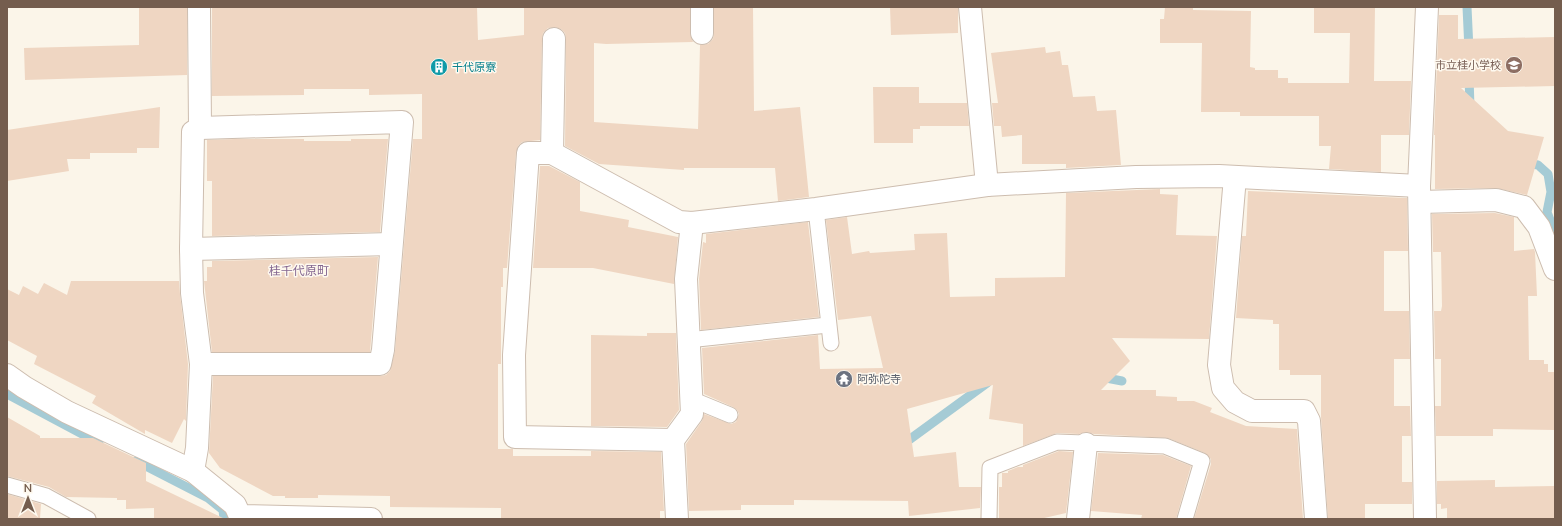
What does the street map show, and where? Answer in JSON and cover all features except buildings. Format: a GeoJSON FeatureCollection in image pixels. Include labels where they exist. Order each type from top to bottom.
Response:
{"type":"FeatureCollection","features":[{"type":"Feature","properties":{"kind":"street"},"geometry":{"type":"LineString","coordinates":[[199,7],[200,128]]}},
{"type":"Feature","properties":{"kind":"street"},"geometry":{"type":"LineString","coordinates":[[702,7],[702,33]]}},
{"type":"Feature","properties":{"kind":"street"},"geometry":{"type":"LineString","coordinates":[[970,7],[987,185]]}},
{"type":"Feature","properties":{"kind":"street"},"geometry":{"type":"LineString","coordinates":[[1425,519],[1419,194],[1427,7]]}},
{"type":"Feature","properties":{"kind":"street"},"geometry":{"type":"LineString","coordinates":[[552,154],[554,39]]}},
{"type":"Feature","properties":{"kind":"street"},"geometry":{"type":"LineString","coordinates":[[193,471],[197,448],[201,364],[192,293],[191,249],[193,132],[200,128],[402,122],[383,350],[380,364],[201,364]]}},
{"type":"Feature","properties":{"kind":"street"},"geometry":{"type":"LineString","coordinates":[[673,440],[515,437],[514,355],[528,153],[552,154],[679,222],[692,223],[816,209],[987,185],[1136,177],[1235,177],[1496,200],[1524,207],[1539,227],[1555,268]]}},
{"type":"Feature","properties":{"kind":"street"},"geometry":{"type":"LineString","coordinates":[[1235,177],[1219,365],[1223,388],[1235,402],[1252,411],[1304,411],[1309,421],[1316,519]]}},
{"type":"Feature","properties":{"kind":"street"},"geometry":{"type":"LineString","coordinates":[[677,519],[673,440],[692,414],[686,279],[692,223]]}},
{"type":"Feature","properties":{"kind":"street"},"geometry":{"type":"LineString","coordinates":[[191,249],[391,244]]}},
{"type":"Feature","properties":{"kind":"street"},"geometry":{"type":"LineString","coordinates":[[7,375],[24,387],[67,412],[193,471],[235,505],[240,518],[370,519]]}},
{"type":"Feature","properties":{"kind":"street"},"geometry":{"type":"LineString","coordinates":[[1078,519],[1086,444]]}},
{"type":"Feature","properties":{"kind":"lane"},"geometry":{"type":"LineString","coordinates":[[816,209],[831,343]]}},
{"type":"Feature","properties":{"kind":"lane"},"geometry":{"type":"LineString","coordinates":[[688,340],[828,325]]}},
{"type":"Feature","properties":{"kind":"lane"},"geometry":{"type":"LineString","coordinates":[[691,399],[730,415]]}},
{"type":"Feature","properties":{"kind":"lane"},"geometry":{"type":"LineString","coordinates":[[989,519],[990,468],[1057,442],[1165,446],[1202,461],[1185,519]]}},
{"type":"Feature","properties":{"kind":"lane"},"geometry":{"type":"LineString","coordinates":[[7,485],[46,496],[88,519]]}},
{"type":"Feature","properties":{"kind":"waterway"},"geometry":{"type":"LineString","coordinates":[[1467,7],[1469,50]]}},
{"type":"Feature","properties":{"kind":"waterway"},"geometry":{"type":"LineString","coordinates":[[1469,76],[1470,108]]}},
{"type":"Feature","properties":{"kind":"waterway"},"geometry":{"type":"LineString","coordinates":[[1525,163],[1538,165],[1548,174],[1551,192],[1547,212],[1555,233]]}},
{"type":"Feature","properties":{"kind":"waterway"},"geometry":{"type":"LineString","coordinates":[[1101,377],[1122,381]]}},
{"type":"Feature","properties":{"kind":"waterway"},"geometry":{"type":"LineString","coordinates":[[902,445],[987,383]]}},
{"type":"Feature","properties":{"kind":"waterway"},"geometry":{"type":"LineString","coordinates":[[7,394],[99,443]]}},
{"type":"Feature","properties":{"kind":"waterway"},"geometry":{"type":"LineString","coordinates":[[136,461],[208,498],[223,510],[224,519]]}},
{"type":"Feature","properties":{"kind":"place","name":"市立桂小学校"},"geometry":{"type":"Point","coordinates":[1514,65]}},
{"type":"Feature","properties":{"kind":"place","name":"千代原寮"},"geometry":{"type":"Point","coordinates":[439,67]}},
{"type":"Feature","properties":{"kind":"place","name":"阿弥陀寺"},"geometry":{"type":"Point","coordinates":[844,379]}},
{"type":"Feature","properties":{"kind":"district","name":"桂千代原町"},"geometry":{"type":"Point","coordinates":[299,270]}}]}
